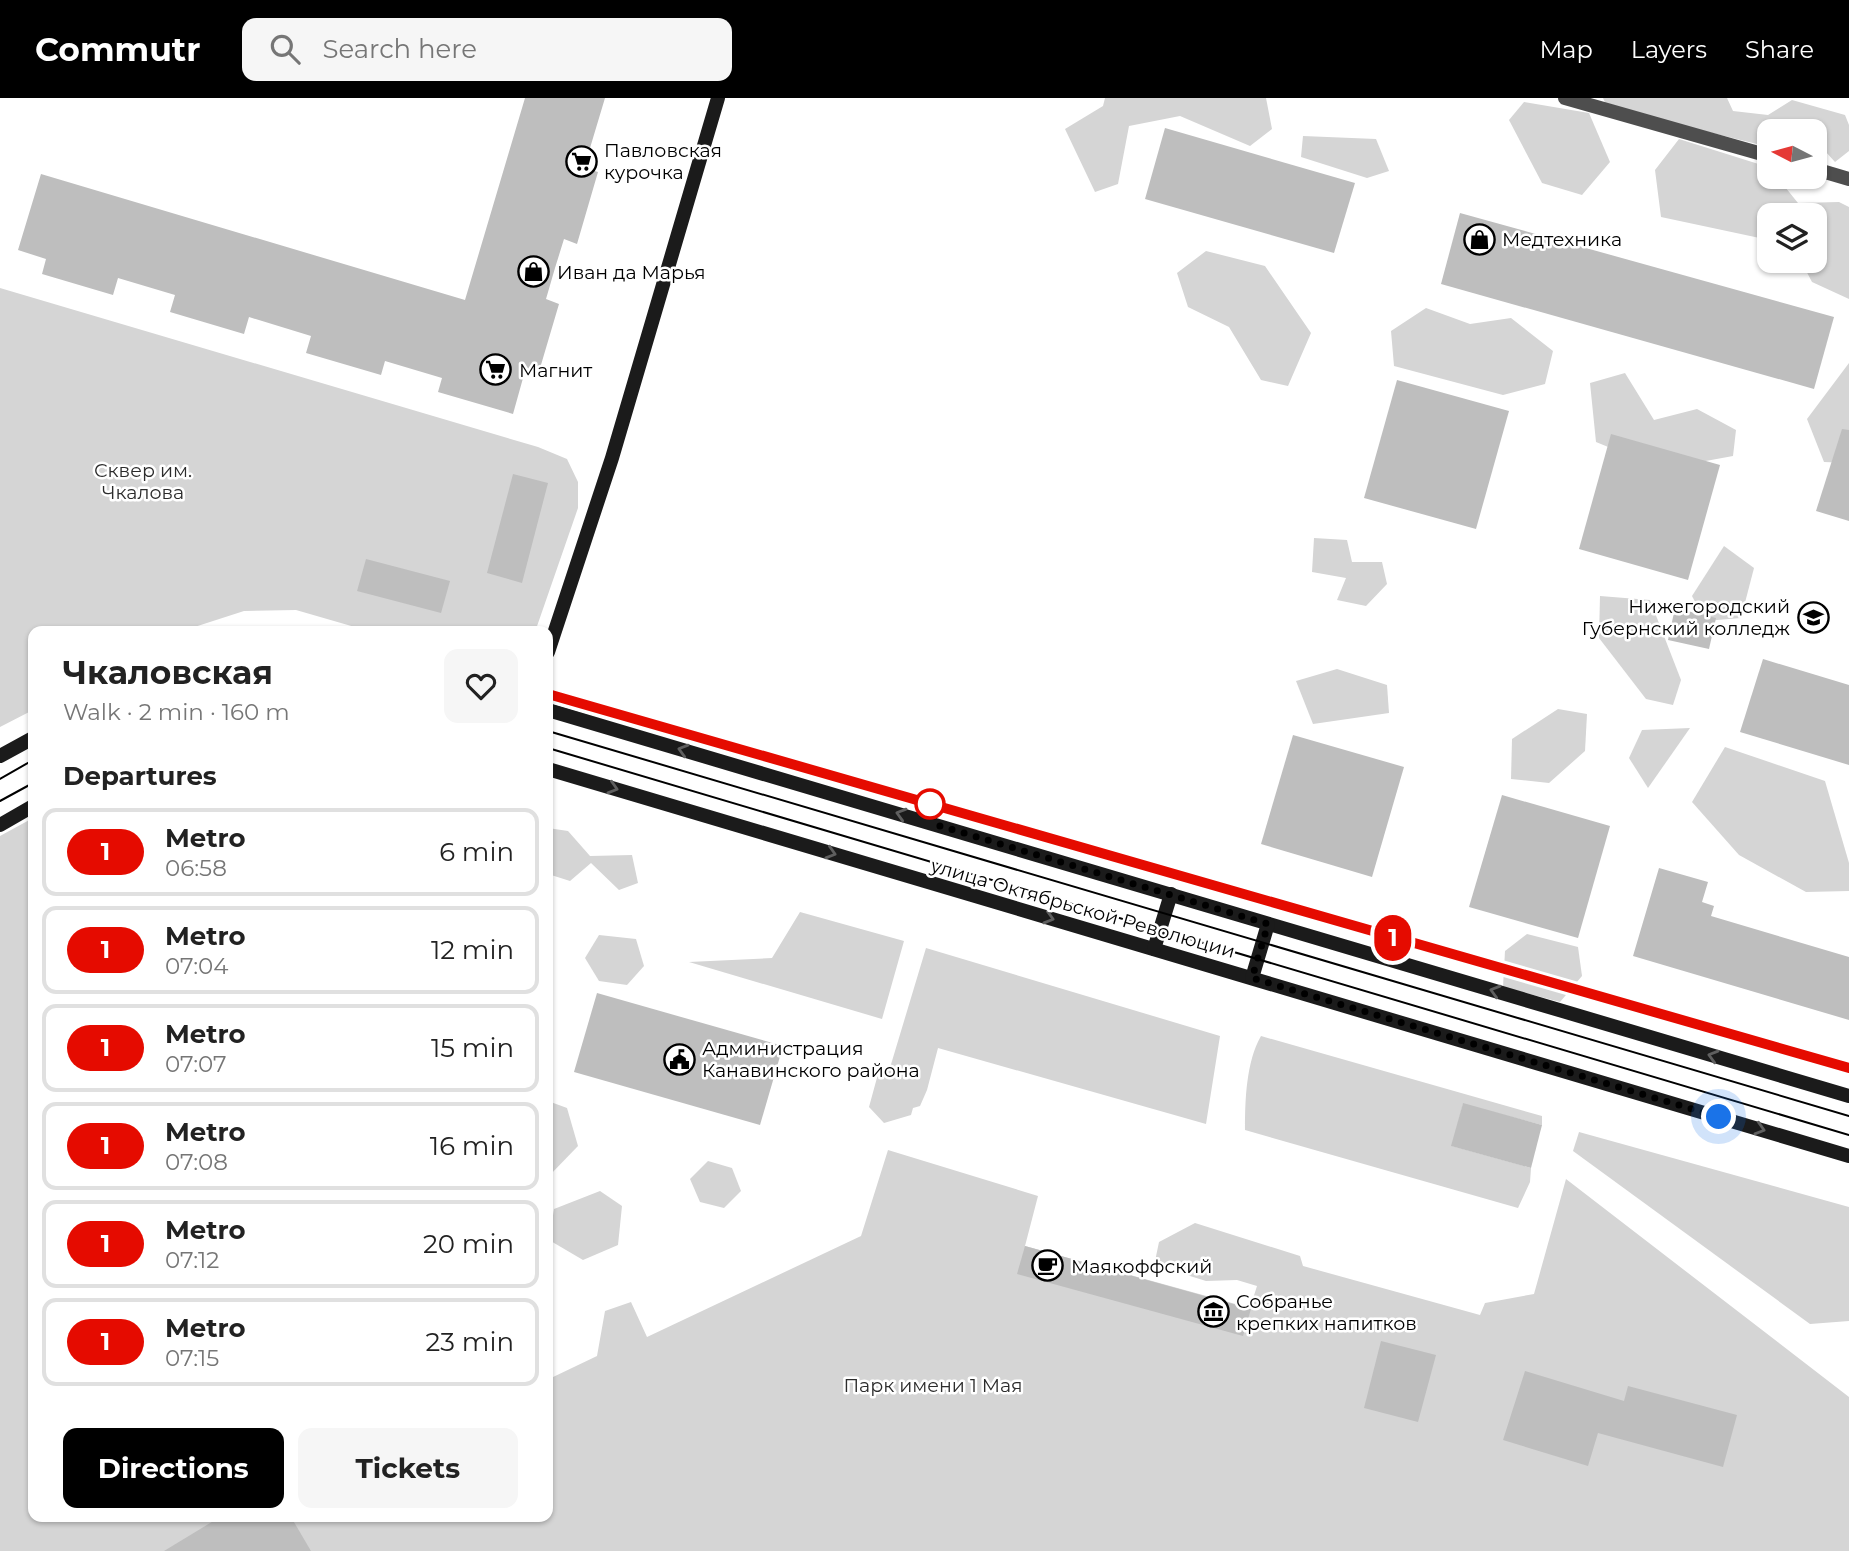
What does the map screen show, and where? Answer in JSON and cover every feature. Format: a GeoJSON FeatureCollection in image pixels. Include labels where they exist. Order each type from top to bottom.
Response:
{"type":"FeatureCollection","features":[{"type":"Feature","properties":{"kind":"main road"},"geometry":{"type":"LineString","coordinates":[[553,637],[611,458],[718,98]]}},
{"type":"Feature","properties":{"kind":"main road","name":"улица Октябрьской Революции"},"geometry":{"type":"LineString","coordinates":[[553,711],[1849,1096]]}},
{"type":"Feature","properties":{"kind":"main road"},"geometry":{"type":"LineString","coordinates":[[0,756],[28,740]]}},
{"type":"Feature","properties":{"kind":"main road","name":"улица Октябрьской Революции"},"geometry":{"type":"LineString","coordinates":[[553,770],[1849,1156]]}},
{"type":"Feature","properties":{"kind":"main road"},"geometry":{"type":"LineString","coordinates":[[0,825],[28,809]]}},
{"type":"Feature","properties":{"kind":"main road"},"geometry":{"type":"LineString","coordinates":[[1154,949],[1171,894]]}},
{"type":"Feature","properties":{"kind":"main road"},"geometry":{"type":"LineString","coordinates":[[1252,978],[1268,924]]}},
{"type":"Feature","properties":{"kind":"street"},"geometry":{"type":"LineString","coordinates":[[1565,98],[1757,153]]}},
{"type":"Feature","properties":{"kind":"street"},"geometry":{"type":"LineString","coordinates":[[1827,173],[1849,179]]}},
{"type":"Feature","properties":{"kind":"green space"},"geometry":{"type":"Polygon","coordinates":[[[1105,98],[1266,98],[1272,129],[1250,146],[1180,116],[1129,126],[1118,184],[1095,192],[1065,129],[1103,106],[1105,98]]]}},
{"type":"Feature","properties":{"kind":"green space"},"geometry":{"type":"Polygon","coordinates":[[[1603,98],[1727,98],[1733,111],[1768,115],[1792,100],[1845,115],[1849,125],[1849,151],[1835,162],[1827,153],[1827,119],[1757,119],[1757,144],[1607,107],[1603,98]]]}},
{"type":"Feature","properties":{"kind":"green space"},"geometry":{"type":"Polygon","coordinates":[[[1524,102],[1589,113],[1610,162],[1582,195],[1542,183],[1509,120],[1524,102]]]}},
{"type":"Feature","properties":{"kind":"green space"},"geometry":{"type":"Polygon","coordinates":[[[1303,136],[1376,139],[1389,171],[1367,178],[1301,157],[1303,136]]]}},
{"type":"Feature","properties":{"kind":"green space"},"geometry":{"type":"Polygon","coordinates":[[[1679,139],[1757,164],[1757,189],[1787,189],[1798,203],[1757,203],[1757,237],[1661,217],[1655,170],[1679,139]]]}},
{"type":"Feature","properties":{"kind":"green space"},"geometry":{"type":"Polygon","coordinates":[[[1839,202],[1849,207],[1849,299],[1812,282],[1807,273],[1827,273],[1827,203],[1798,203],[1839,202]]]}},
{"type":"Feature","properties":{"kind":"green space"},"geometry":{"type":"Polygon","coordinates":[[[1206,251],[1265,266],[1311,333],[1288,386],[1261,380],[1229,327],[1188,307],[1177,273],[1206,251]]]}},
{"type":"Feature","properties":{"kind":"green space","name":"Сквер им. Чкалова"},"geometry":{"type":"Polygon","coordinates":[[[0,288],[538,447],[567,459],[578,482],[578,508],[537,626],[351,626],[296,610],[244,611],[198,626],[28,626],[28,713],[0,727],[0,288]]]}},
{"type":"Feature","properties":{"kind":"green space"},"geometry":{"type":"Polygon","coordinates":[[[1426,308],[1470,324],[1511,318],[1553,351],[1545,384],[1503,395],[1394,366],[1391,331],[1426,308]]]}},
{"type":"Feature","properties":{"kind":"green space"},"geometry":{"type":"Polygon","coordinates":[[[1849,363],[1849,463],[1824,462],[1807,419],[1849,363]]]}},
{"type":"Feature","properties":{"kind":"green space"},"geometry":{"type":"Polygon","coordinates":[[[1625,373],[1654,420],[1697,409],[1736,430],[1733,456],[1662,469],[1596,442],[1590,383],[1625,373]]]}},
{"type":"Feature","properties":{"kind":"green space"},"geometry":{"type":"Polygon","coordinates":[[[1314,538],[1347,540],[1352,562],[1382,562],[1387,584],[1366,606],[1337,600],[1346,578],[1312,572],[1314,538]]]}},
{"type":"Feature","properties":{"kind":"green space"},"geometry":{"type":"Polygon","coordinates":[[[1724,546],[1754,568],[1741,618],[1705,621],[1692,596],[1724,546]]]}},
{"type":"Feature","properties":{"kind":"green space"},"geometry":{"type":"Polygon","coordinates":[[[1600,596],[1650,600],[1681,680],[1673,705],[1646,699],[1599,638],[1600,596]]]}},
{"type":"Feature","properties":{"kind":"green space"},"geometry":{"type":"Polygon","coordinates":[[[1337,669],[1387,685],[1389,713],[1313,724],[1296,681],[1337,669]]]}},
{"type":"Feature","properties":{"kind":"green space"},"geometry":{"type":"Polygon","coordinates":[[[1558,709],[1587,714],[1585,751],[1549,783],[1511,779],[1512,739],[1558,709]]]}},
{"type":"Feature","properties":{"kind":"green space"},"geometry":{"type":"Polygon","coordinates":[[[1690,728],[1648,788],[1629,758],[1642,730],[1690,728]]]}},
{"type":"Feature","properties":{"kind":"green space"},"geometry":{"type":"Polygon","coordinates":[[[1725,747],[1825,781],[1849,863],[1849,891],[1806,892],[1739,855],[1692,802],[1725,747]]]}},
{"type":"Feature","properties":{"kind":"green space","name":"Парк имени 1 Мая"},"geometry":{"type":"Polygon","coordinates":[[[28,821],[28,1522],[553,1522],[553,1377],[597,1356],[605,1311],[631,1302],[647,1337],[861,1236],[888,1150],[1038,1196],[1025,1246],[1250,1308],[1257,1286],[1237,1280],[1206,1281],[1170,1266],[1154,1266],[1159,1242],[1195,1223],[1300,1256],[1303,1266],[1480,1315],[1485,1303],[1534,1294],[1566,1179],[1849,1397],[1849,1551],[0,1551],[0,836],[28,821]]]}},
{"type":"Feature","properties":{"kind":"green space"},"geometry":{"type":"Polygon","coordinates":[[[553,829],[568,831],[590,856],[632,855],[638,883],[619,890],[591,863],[570,881],[553,876],[553,829]]]}},
{"type":"Feature","properties":{"kind":"green space"},"geometry":{"type":"Polygon","coordinates":[[[800,912],[904,941],[882,1019],[689,962],[772,958],[800,912]]]}},
{"type":"Feature","properties":{"kind":"green space"},"geometry":{"type":"Polygon","coordinates":[[[1527,934],[1578,947],[1582,976],[1560,1002],[1503,987],[1505,951],[1527,934]]]}},
{"type":"Feature","properties":{"kind":"green space"},"geometry":{"type":"Polygon","coordinates":[[[599,935],[636,939],[644,966],[627,985],[599,981],[585,958],[599,935]]]}},
{"type":"Feature","properties":{"kind":"green space"},"geometry":{"type":"Polygon","coordinates":[[[926,948],[1220,1036],[1206,1124],[938,1048],[920,1106],[913,1108],[911,1115],[884,1123],[869,1107],[878,1074],[889,1071],[926,948]]]}},
{"type":"Feature","properties":{"kind":"green space"},"geometry":{"type":"Polygon","coordinates":[[[1261,1036],[1542,1116],[1542,1125],[1463,1104],[1452,1146],[1531,1168],[1530,1182],[1518,1208],[1245,1130],[1249,1070],[1261,1036]]]}},
{"type":"Feature","properties":{"kind":"green space"},"geometry":{"type":"Polygon","coordinates":[[[553,1103],[567,1108],[578,1146],[553,1172],[553,1103]]]}},
{"type":"Feature","properties":{"kind":"green space"},"geometry":{"type":"Polygon","coordinates":[[[1579,1132],[1849,1207],[1849,1321],[1810,1324],[1573,1151],[1579,1132]]]}},
{"type":"Feature","properties":{"kind":"green space"},"geometry":{"type":"Polygon","coordinates":[[[708,1161],[732,1168],[741,1191],[724,1208],[700,1202],[690,1179],[708,1161]]]}},
{"type":"Feature","properties":{"kind":"green space"},"geometry":{"type":"Polygon","coordinates":[[[600,1191],[622,1206],[618,1245],[583,1260],[553,1242],[554,1209],[600,1191]]]}},
{"type":"Feature","properties":{"kind":"building"},"geometry":{"type":"Polygon","coordinates":[[[525,98],[605,98],[584,168],[598,172],[577,244],[564,239],[555,268],[546,299],[559,304],[538,375],[525,371],[513,414],[438,392],[442,378],[385,361],[381,375],[306,353],[311,336],[249,317],[244,334],[170,312],[175,295],[118,278],[113,295],[42,274],[46,259],[18,250],[41,174],[465,300],[525,98]]]}},
{"type":"Feature","properties":{"kind":"building"},"geometry":{"type":"Polygon","coordinates":[[[1165,128],[1355,183],[1334,253],[1145,199],[1165,128]]]}},
{"type":"Feature","properties":{"kind":"building"},"geometry":{"type":"Polygon","coordinates":[[[1460,213],[1834,317],[1814,389],[1441,284],[1460,213]]]}},
{"type":"Feature","properties":{"kind":"building"},"geometry":{"type":"Polygon","coordinates":[[[1397,380],[1509,411],[1476,529],[1364,498],[1397,380]]]}},
{"type":"Feature","properties":{"kind":"building"},"geometry":{"type":"Polygon","coordinates":[[[1842,429],[1849,430],[1849,521],[1816,511],[1842,429]]]}},
{"type":"Feature","properties":{"kind":"building"},"geometry":{"type":"Polygon","coordinates":[[[1611,434],[1720,465],[1688,580],[1579,549],[1611,434]]]}},
{"type":"Feature","properties":{"kind":"building"},"geometry":{"type":"Polygon","coordinates":[[[513,474],[548,483],[522,583],[487,573],[513,474]]]}},
{"type":"Feature","properties":{"kind":"building"},"geometry":{"type":"Polygon","coordinates":[[[366,559],[450,581],[441,613],[357,591],[366,559]]]}},
{"type":"Feature","properties":{"kind":"building"},"geometry":{"type":"Polygon","coordinates":[[[1675,608],[1716,618],[1709,649],[1668,640],[1675,608]]]}},
{"type":"Feature","properties":{"kind":"building"},"geometry":{"type":"Polygon","coordinates":[[[1763,659],[1849,685],[1849,765],[1740,732],[1763,659]]]}},
{"type":"Feature","properties":{"kind":"building"},"geometry":{"type":"Polygon","coordinates":[[[1293,735],[1404,767],[1372,877],[1261,844],[1293,735]]]}},
{"type":"Feature","properties":{"kind":"building"},"geometry":{"type":"Polygon","coordinates":[[[1502,795],[1610,826],[1578,938],[1469,907],[1502,795]]]}},
{"type":"Feature","properties":{"kind":"building"},"geometry":{"type":"Polygon","coordinates":[[[1659,868],[1708,882],[1702,902],[1714,906],[1711,916],[1849,957],[1849,1020],[1633,956],[1659,868]]]}},
{"type":"Feature","properties":{"kind":"building","name":"Администрация Канавинского района"},"geometry":{"type":"Polygon","coordinates":[[[597,993],[783,1046],[760,1125],[574,1072],[597,993]]]}},
{"type":"Feature","properties":{"kind":"building"},"geometry":{"type":"Polygon","coordinates":[[[1463,1103],[1542,1125],[1531,1168],[1451,1146],[1463,1103]]]}},
{"type":"Feature","properties":{"kind":"building"},"geometry":{"type":"Polygon","coordinates":[[[1025,1246],[1251,1309],[1243,1336],[1017,1274],[1025,1246]]]}},
{"type":"Feature","properties":{"kind":"building"},"geometry":{"type":"Polygon","coordinates":[[[1381,1341],[1436,1355],[1418,1422],[1364,1408],[1381,1341]]]}},
{"type":"Feature","properties":{"kind":"building"},"geometry":{"type":"Polygon","coordinates":[[[1525,1371],[1624,1401],[1628,1386],[1737,1415],[1723,1467],[1598,1433],[1588,1466],[1503,1440],[1525,1371]]]}},
{"type":"Feature","properties":{"kind":"building"},"geometry":{"type":"Polygon","coordinates":[[[212,1522],[294,1522],[311,1551],[164,1551],[212,1522]]]}},
{"type":"Feature","properties":{"kind":"tram line"},"geometry":{"type":"LineString","coordinates":[[553,732],[1849,1116]]}},
{"type":"Feature","properties":{"kind":"tram line"},"geometry":{"type":"LineString","coordinates":[[553,749],[1849,1135]]}},
{"type":"Feature","properties":{"kind":"tram line"},"geometry":{"type":"LineString","coordinates":[[0,779],[28,763]]}},
{"type":"Feature","properties":{"kind":"tram line"},"geometry":{"type":"LineString","coordinates":[[0,801],[28,786]]}},
{"type":"Feature","properties":{"kind":"metro line","name":"1"},"geometry":{"type":"LineString","coordinates":[[553,695],[1849,1068]]}},
{"type":"Feature","properties":{"kind":"place","name":"Павловская курочка"},"geometry":{"type":"Point","coordinates":[581,161]}},
{"type":"Feature","properties":{"kind":"place","name":"Медтехника"},"geometry":{"type":"Point","coordinates":[1479,239]}},
{"type":"Feature","properties":{"kind":"place","name":"Иван да Марья"},"geometry":{"type":"Point","coordinates":[534,272]}},
{"type":"Feature","properties":{"kind":"place","name":"Магнит"},"geometry":{"type":"Point","coordinates":[496,370]}},
{"type":"Feature","properties":{"kind":"place","name":"Нижегородский Губернский колледж"},"geometry":{"type":"Point","coordinates":[1813,617]}},
{"type":"Feature","properties":{"kind":"place","name":"Администрация Канавинского района"},"geometry":{"type":"Point","coordinates":[679,1059]}},
{"type":"Feature","properties":{"kind":"place","name":"Маякоффский"},"geometry":{"type":"Point","coordinates":[1048,1266]}},
{"type":"Feature","properties":{"kind":"place","name":"Собранье крепких напитков"},"geometry":{"type":"Point","coordinates":[1213,1312]}},
{"type":"Feature","properties":{"kind":"route"},"geometry":{"type":"LineString","coordinates":[[930,804],[937,825],[1268,924],[1252,978],[1719,1117]]}}]}
